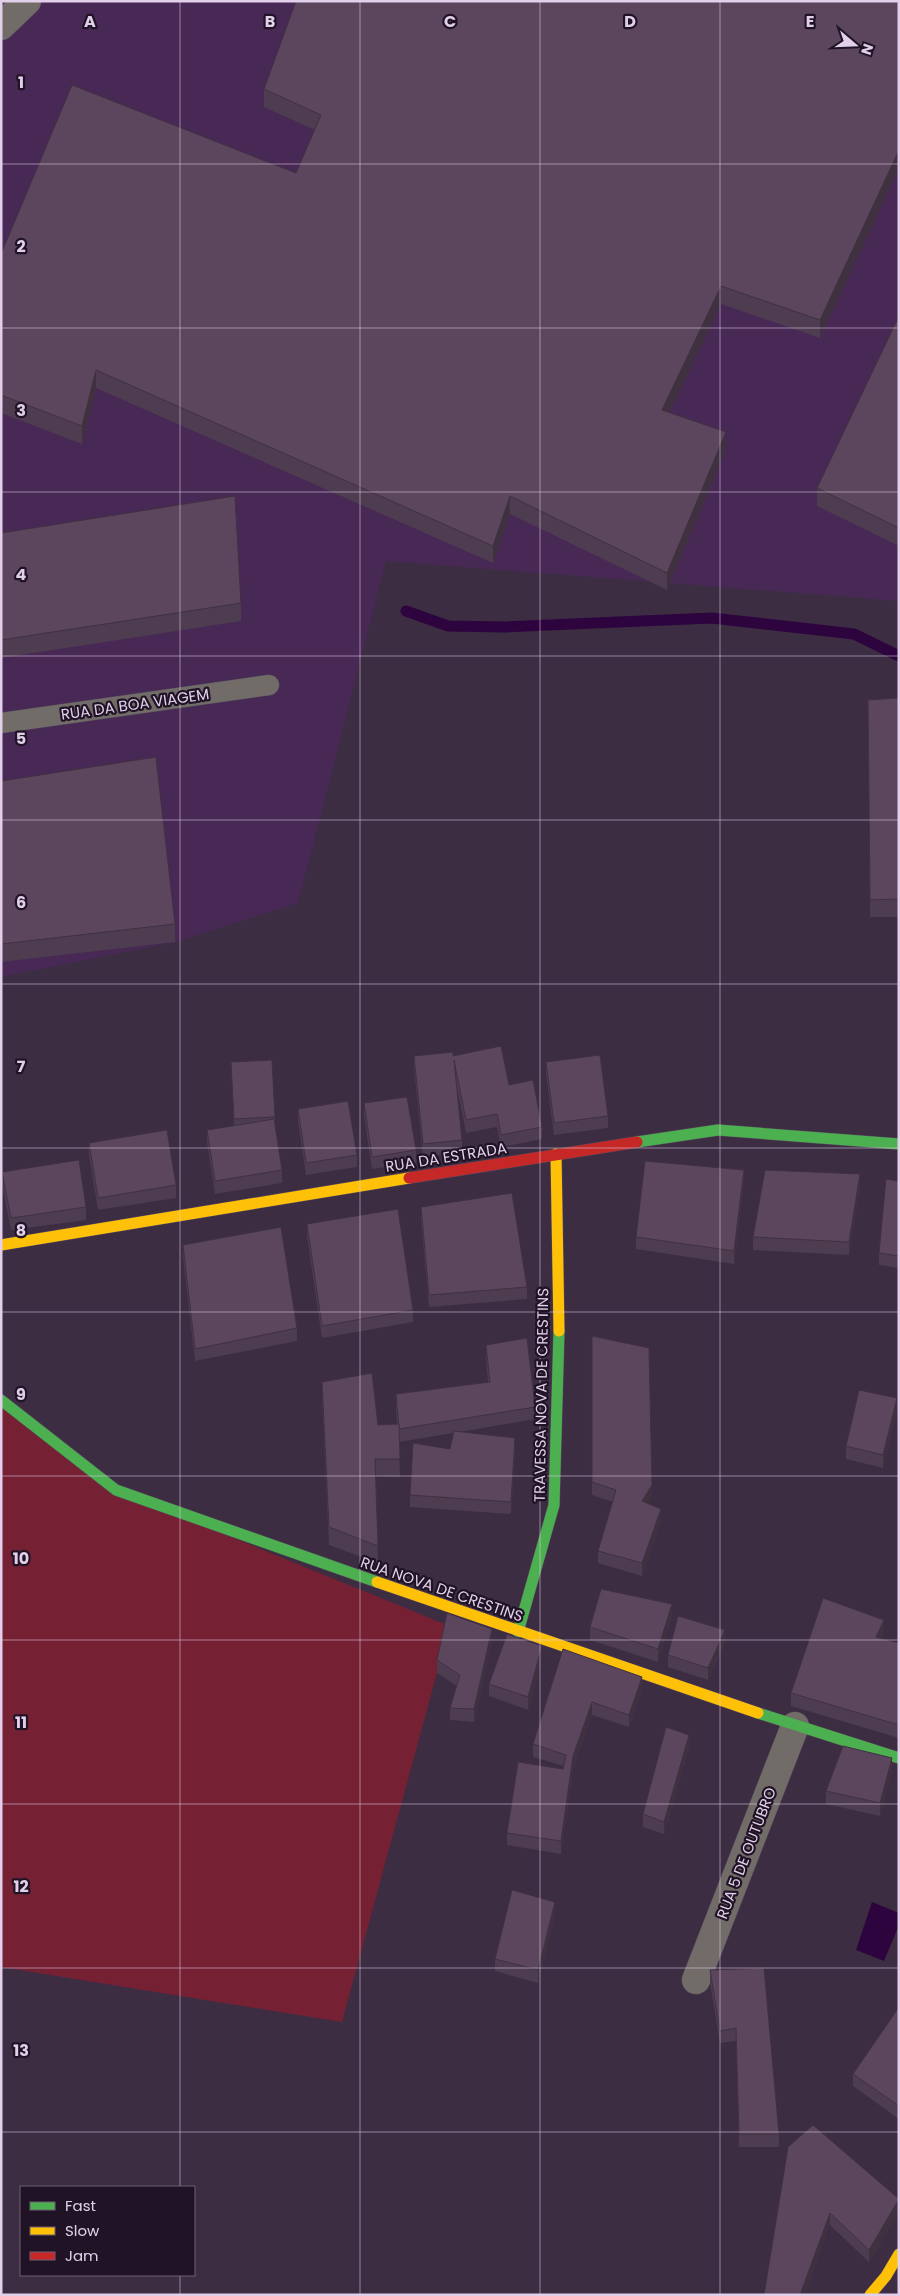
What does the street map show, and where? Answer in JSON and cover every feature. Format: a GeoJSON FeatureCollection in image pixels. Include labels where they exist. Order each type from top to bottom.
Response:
{"type":"FeatureCollection","features":[{"type":"Feature","properties":{"kind":"street"},"geometry":{"type":"LineString","coordinates":[[1,26],[26,1]]}},
{"type":"Feature","properties":{"kind":"street","name":"RUA DA ESTRADA"},"geometry":{"type":"LineString","coordinates":[[1,1246],[556,1154],[718,1130],[899,1144]]}},
{"type":"Feature","properties":{"kind":"street","name":"TRAVESSA NOVA DE CRESTINS"},"geometry":{"type":"LineString","coordinates":[[518,1632],[554,1505],[559,1346],[556,1154]]}},
{"type":"Feature","properties":{"kind":"street","name":"RUA NOVA DE CRESTINS"},"geometry":{"type":"LineString","coordinates":[[1,1400],[116,1490],[518,1632],[795,1726],[899,1758]]}},
{"type":"Feature","properties":{"kind":"street","name":"RUA 5 DE OUTUBRO"},"geometry":{"type":"LineString","coordinates":[[696,1980],[795,1726]]}},
{"type":"Feature","properties":{"kind":"street"},"geometry":{"type":"LineString","coordinates":[[870,2295],[886,2276],[899,2254]]}},
{"type":"Feature","properties":{"kind":"lane","name":"RUA DA BOA VIAGEM"},"geometry":{"type":"LineString","coordinates":[[1,723],[269,685]]}},
{"type":"Feature","properties":{"kind":"shaded area"},"geometry":{"type":"Polygon","coordinates":[[[1,1],[899,1],[899,601],[386,561],[298,903],[175,942],[1,977],[1,1]]]}},
{"type":"Feature","properties":{"kind":"shaded area"},"geometry":{"type":"Polygon","coordinates":[[[1,1400],[116,1490],[447,1625],[437,1673],[342,2022],[1,1967],[1,1400]]]}},
{"type":"Feature","properties":{"kind":"shaded area"},"geometry":{"type":"Polygon","coordinates":[[[872,1902],[899,1913],[899,1925],[884,1961],[856,1950],[872,1902]]]}},
{"type":"Feature","properties":{"kind":"building"},"geometry":{"type":"Polygon","coordinates":[[[296,1],[899,1],[899,150],[820,320],[721,286],[662,410],[726,432],[667,573],[510,496],[493,546],[96,370],[82,426],[1,395],[1,254],[72,85],[296,173],[321,115],[264,89],[296,1]]]}},
{"type":"Feature","properties":{"kind":"building"},"geometry":{"type":"Polygon","coordinates":[[[899,316],[899,528],[817,488],[899,316]]]}},
{"type":"Feature","properties":{"kind":"building"},"geometry":{"type":"Polygon","coordinates":[[[235,496],[241,603],[1,640],[1,533],[235,496]]]}},
{"type":"Feature","properties":{"kind":"building"},"geometry":{"type":"Polygon","coordinates":[[[899,698],[899,899],[870,900],[868,700],[899,698]]]}},
{"type":"Feature","properties":{"kind":"building"},"geometry":{"type":"Polygon","coordinates":[[[156,757],[175,924],[1,944],[1,781],[156,757]]]}},
{"type":"Feature","properties":{"kind":"building"},"geometry":{"type":"Polygon","coordinates":[[[501,1046],[509,1085],[533,1080],[542,1127],[501,1135],[497,1114],[466,1120],[454,1060],[462,1140],[423,1144],[414,1056],[453,1052],[453,1056],[501,1046]]]}},
{"type":"Feature","properties":{"kind":"building"},"geometry":{"type":"Polygon","coordinates":[[[600,1055],[608,1116],[554,1123],[546,1062],[600,1055]]]}},
{"type":"Feature","properties":{"kind":"building"},"geometry":{"type":"Polygon","coordinates":[[[272,1060],[275,1117],[234,1119],[231,1062],[272,1060]]]}},
{"type":"Feature","properties":{"kind":"building"},"geometry":{"type":"Polygon","coordinates":[[[407,1097],[416,1150],[372,1157],[364,1103],[407,1097]]]}},
{"type":"Feature","properties":{"kind":"building"},"geometry":{"type":"Polygon","coordinates":[[[348,1101],[357,1155],[306,1163],[298,1109],[348,1101]]]}},
{"type":"Feature","properties":{"kind":"building"},"geometry":{"type":"Polygon","coordinates":[[[274,1119],[282,1170],[215,1181],[207,1130],[274,1119]]]}},
{"type":"Feature","properties":{"kind":"building"},"geometry":{"type":"Polygon","coordinates":[[[167,1130],[176,1185],[98,1198],[89,1143],[167,1130]]]}},
{"type":"Feature","properties":{"kind":"building"},"geometry":{"type":"Polygon","coordinates":[[[79,1160],[86,1207],[11,1218],[2,1172],[79,1160]]]}},
{"type":"Feature","properties":{"kind":"building"},"geometry":{"type":"Polygon","coordinates":[[[645,1161],[744,1170],[734,1251],[636,1237],[645,1161]]]}},
{"type":"Feature","properties":{"kind":"building"},"geometry":{"type":"Polygon","coordinates":[[[765,1170],[860,1174],[849,1242],[753,1237],[765,1170]]]}},
{"type":"Feature","properties":{"kind":"building"},"geometry":{"type":"Polygon","coordinates":[[[886,1179],[899,1181],[899,1256],[879,1253],[886,1179]]]}},
{"type":"Feature","properties":{"kind":"building"},"geometry":{"type":"Polygon","coordinates":[[[512,1193],[527,1287],[429,1295],[421,1207],[512,1193]]]}},
{"type":"Feature","properties":{"kind":"building"},"geometry":{"type":"Polygon","coordinates":[[[398,1209],[413,1310],[322,1326],[307,1224],[398,1209]]]}},
{"type":"Feature","properties":{"kind":"building"},"geometry":{"type":"Polygon","coordinates":[[[281,1227],[297,1328],[195,1349],[183,1245],[281,1227]]]}},
{"type":"Feature","properties":{"kind":"building"},"geometry":{"type":"Polygon","coordinates":[[[592,1336],[649,1348],[652,1485],[642,1501],[661,1509],[642,1563],[598,1551],[616,1490],[592,1482],[592,1336]]]}},
{"type":"Feature","properties":{"kind":"building"},"geometry":{"type":"Polygon","coordinates":[[[527,1338],[535,1407],[399,1429],[396,1394],[490,1382],[486,1345],[527,1338]]]}},
{"type":"Feature","properties":{"kind":"building"},"geometry":{"type":"Polygon","coordinates":[[[372,1373],[378,1425],[399,1424],[400,1459],[375,1459],[378,1546],[329,1527],[322,1382],[372,1373]]]}},
{"type":"Feature","properties":{"kind":"building"},"geometry":{"type":"Polygon","coordinates":[[[859,1390],[897,1398],[883,1455],[846,1446],[859,1390]]]}},
{"type":"Feature","properties":{"kind":"building"},"geometry":{"type":"Polygon","coordinates":[[[454,1431],[515,1438],[511,1502],[410,1495],[413,1443],[450,1449],[454,1431]]]}},
{"type":"Feature","properties":{"kind":"building"},"geometry":{"type":"Polygon","coordinates":[[[601,1589],[672,1604],[658,1649],[590,1627],[601,1589]]]}},
{"type":"Feature","properties":{"kind":"building"},"geometry":{"type":"Polygon","coordinates":[[[823,1598],[884,1620],[876,1637],[899,1643],[899,1725],[791,1693],[823,1598]]]}},
{"type":"Feature","properties":{"kind":"building"},"geometry":{"type":"Polygon","coordinates":[[[447,1613],[492,1629],[474,1709],[450,1708],[460,1675],[437,1660],[447,1613]]]}},
{"type":"Feature","properties":{"kind":"building"},"geometry":{"type":"Polygon","coordinates":[[[678,1616],[725,1630],[708,1668],[668,1655],[678,1616]]]}},
{"type":"Feature","properties":{"kind":"building"},"geometry":{"type":"Polygon","coordinates":[[[507,1634],[542,1646],[528,1697],[489,1684],[507,1634]]]}},
{"type":"Feature","properties":{"kind":"building"},"geometry":{"type":"Polygon","coordinates":[[[563,1649],[642,1677],[629,1715],[592,1702],[573,1756],[561,1841],[507,1833],[518,1762],[563,1769],[566,1755],[533,1744],[563,1649]]]}},
{"type":"Feature","properties":{"kind":"building"},"geometry":{"type":"Polygon","coordinates":[[[666,1727],[689,1735],[664,1822],[643,1814],[666,1727]]]}},
{"type":"Feature","properties":{"kind":"building"},"geometry":{"type":"Polygon","coordinates":[[[843,1746],[892,1758],[880,1803],[826,1791],[843,1746]]]}},
{"type":"Feature","properties":{"kind":"building"},"geometry":{"type":"Polygon","coordinates":[[[512,1890],[555,1902],[538,1970],[495,1959],[512,1890]]]}},
{"type":"Feature","properties":{"kind":"building"},"geometry":{"type":"Polygon","coordinates":[[[764,1968],[779,2134],[739,2134],[736,2028],[720,2031],[710,1970],[764,1968]]]}},
{"type":"Feature","properties":{"kind":"building"},"geometry":{"type":"Polygon","coordinates":[[[899,2007],[899,2106],[853,2074],[899,2007]]]}},
{"type":"Feature","properties":{"kind":"building"},"geometry":{"type":"Polygon","coordinates":[[[813,2125],[899,2199],[869,2250],[830,2213],[800,2295],[764,2295],[788,2147],[813,2125]]]}},
{"type":"Feature","properties":{"kind":"waterway"},"geometry":{"type":"LineString","coordinates":[[406,611],[448,626],[505,627],[712,618],[854,634],[899,656]]}},
{"type":"Feature","properties":{"kind":"traffic: fast"},"geometry":{"type":"LineString","coordinates":[[637,1142],[718,1130],[899,1144]]}},
{"type":"Feature","properties":{"kind":"traffic: fast"},"geometry":{"type":"LineString","coordinates":[[518,1632],[554,1505],[559,1331]]}},
{"type":"Feature","properties":{"kind":"traffic: fast"},"geometry":{"type":"LineString","coordinates":[[1,1400],[116,1490],[377,1582]]}},
{"type":"Feature","properties":{"kind":"traffic: fast"},"geometry":{"type":"LineString","coordinates":[[758,1713],[899,1758]]}},
{"type":"Feature","properties":{"kind":"traffic: slow"},"geometry":{"type":"LineString","coordinates":[[556,1154],[559,1331]]}},
{"type":"Feature","properties":{"kind":"traffic: slow"},"geometry":{"type":"LineString","coordinates":[[1,1245],[409,1178]]}},
{"type":"Feature","properties":{"kind":"traffic: slow"},"geometry":{"type":"LineString","coordinates":[[377,1582],[758,1713]]}},
{"type":"Feature","properties":{"kind":"traffic: slow"},"geometry":{"type":"LineString","coordinates":[[870,2295],[886,2276],[899,2254]]}},
{"type":"Feature","properties":{"kind":"traffic: jam"},"geometry":{"type":"LineString","coordinates":[[409,1178],[637,1142]]}}]}
